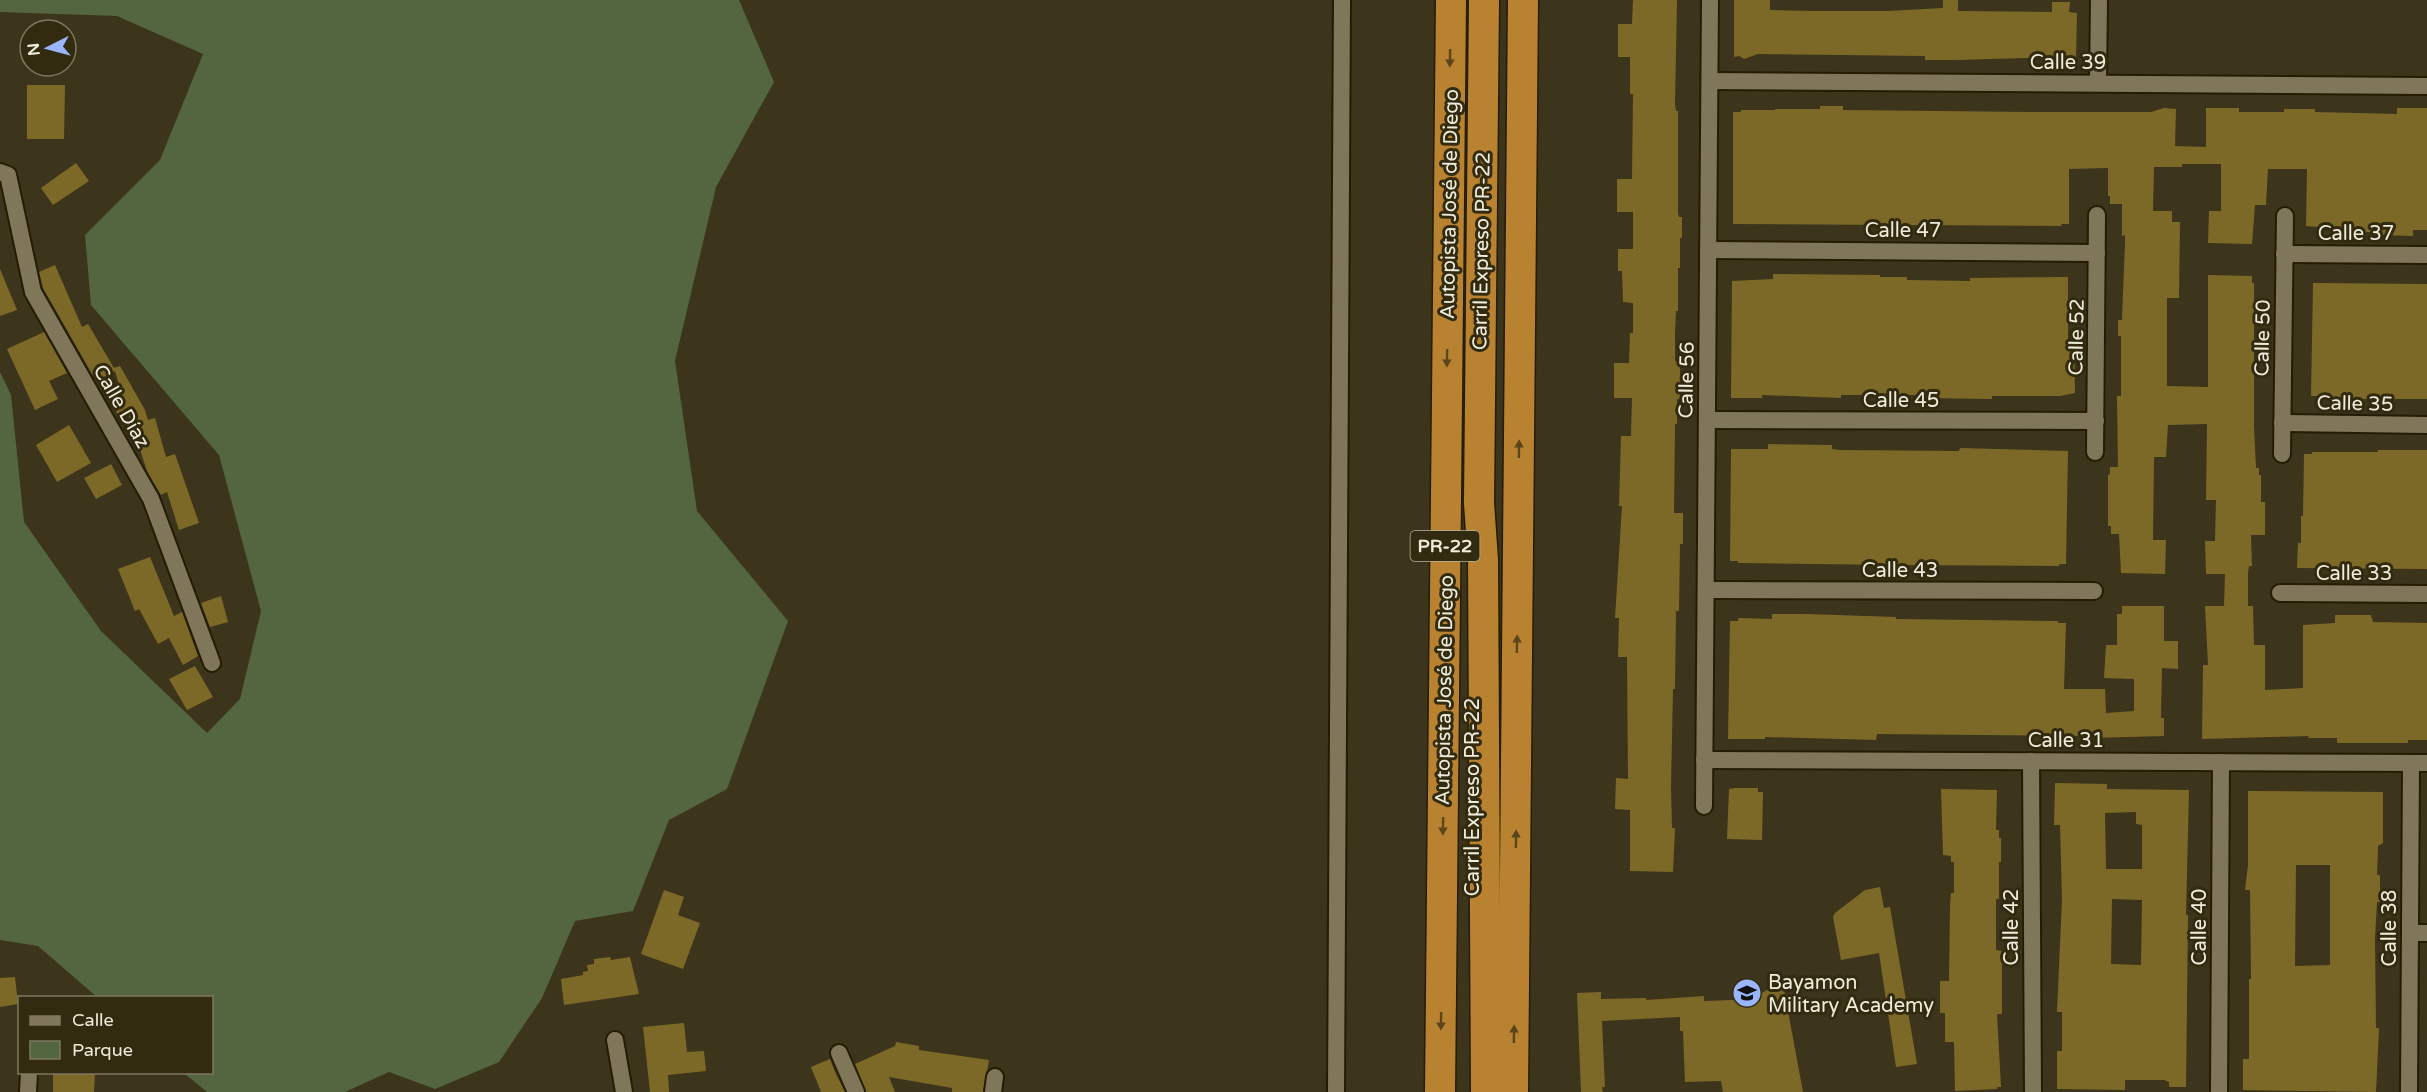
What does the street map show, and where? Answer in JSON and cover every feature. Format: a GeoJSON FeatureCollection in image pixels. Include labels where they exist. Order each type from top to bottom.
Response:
{"type":"FeatureCollection","features":[{"type":"Feature","properties":{"kind":"highway","name":"Autopista José de Diego"},"geometry":{"type":"LineString","coordinates":[[1440,1092],[1450,0]]}},
{"type":"Feature","properties":{"kind":"highway","name":"Carril Expreso PR-22"},"geometry":{"type":"LineString","coordinates":[[1484,0],[1479,502],[1483,560],[1486,1092]]}},
{"type":"Feature","properties":{"kind":"highway"},"geometry":{"type":"LineString","coordinates":[[1513,1092],[1523,0]]}},
{"type":"Feature","properties":{"kind":"highway","name":"Carril Expreso PR-22"},"geometry":{"type":"LineString","coordinates":[[1472,1092],[1471,562],[1479,502]]}},
{"type":"Feature","properties":{"kind":"street"},"geometry":{"type":"LineString","coordinates":[[1336,1092],[1342,0]]}},
{"type":"Feature","properties":{"kind":"street","name":"Calle 56"},"geometry":{"type":"LineString","coordinates":[[1704,806],[1710,0]]}},
{"type":"Feature","properties":{"kind":"street"},"geometry":{"type":"LineString","coordinates":[[2098,83],[2099,0]]}},
{"type":"Feature","properties":{"kind":"street","name":"Calle 39"},"geometry":{"type":"LineString","coordinates":[[1710,81],[2427,86]]}},
{"type":"Feature","properties":{"kind":"street","name":"Calle Díaz"},"geometry":{"type":"LineString","coordinates":[[0,172],[8,175],[33,292],[151,499],[212,663]]}},
{"type":"Feature","properties":{"kind":"street","name":"Calle 52"},"geometry":{"type":"LineString","coordinates":[[2095,452],[2097,215]]}},
{"type":"Feature","properties":{"kind":"street","name":"Calle 50"},"geometry":{"type":"LineString","coordinates":[[2282,454],[2285,216]]}},
{"type":"Feature","properties":{"kind":"street","name":"Calle 47"},"geometry":{"type":"LineString","coordinates":[[1708,250],[2097,253]]}},
{"type":"Feature","properties":{"kind":"street","name":"Calle 37"},"geometry":{"type":"LineString","coordinates":[[2284,254],[2427,255]]}},
{"type":"Feature","properties":{"kind":"street","name":"Calle 45"},"geometry":{"type":"LineString","coordinates":[[1707,420],[2096,421]]}},
{"type":"Feature","properties":{"kind":"street","name":"Calle 35"},"geometry":{"type":"LineString","coordinates":[[2282,423],[2427,425]]}},
{"type":"Feature","properties":{"kind":"street","name":"Calle 43"},"geometry":{"type":"LineString","coordinates":[[1706,590],[2094,591]]}},
{"type":"Feature","properties":{"kind":"street","name":"Calle 33"},"geometry":{"type":"LineString","coordinates":[[2280,593],[2427,594]]}},
{"type":"Feature","properties":{"kind":"street","name":"Calle 31"},"geometry":{"type":"LineString","coordinates":[[1704,760],[2419,764]]}},
{"type":"Feature","properties":{"kind":"street","name":"Calle 42"},"geometry":{"type":"LineString","coordinates":[[2031,761],[2032,1092]]}},
{"type":"Feature","properties":{"kind":"street","name":"Calle 40"},"geometry":{"type":"LineString","coordinates":[[2219,1092],[2221,762]]}},
{"type":"Feature","properties":{"kind":"street","name":"Calle 38"},"geometry":{"type":"LineString","coordinates":[[2409,1092],[2410,933],[2419,764]]}},
{"type":"Feature","properties":{"kind":"street"},"geometry":{"type":"LineString","coordinates":[[2410,933],[2427,933]]}},
{"type":"Feature","properties":{"kind":"street"},"geometry":{"type":"LineString","coordinates":[[615,1040],[624,1092]]}},
{"type":"Feature","properties":{"kind":"street"},"geometry":{"type":"LineString","coordinates":[[839,1053],[856,1092]]}},
{"type":"Feature","properties":{"kind":"street"},"geometry":{"type":"LineString","coordinates":[[28,1092],[30,1074]]}},
{"type":"Feature","properties":{"kind":"green space"},"geometry":{"type":"Polygon","coordinates":[[[0,0],[739,0],[774,82],[716,187],[675,361],[697,511],[788,621],[727,789],[669,820],[633,911],[575,921],[542,998],[499,1062],[435,1089],[389,1072],[345,1092],[207,1092],[185,1074],[213,1074],[213,996],[96,996],[38,946],[0,940],[0,372],[11,395],[24,522],[101,631],[207,733],[240,699],[261,611],[219,455],[91,305],[85,235],[160,160],[203,54],[117,16],[0,12],[0,0]]]}},
{"type":"Feature","properties":{"kind":"building"},"geometry":{"type":"Polygon","coordinates":[[[1633,0],[1677,0],[1675,104],[1676,111],[1678,111],[1678,214],[1682,217],[1682,238],[1680,238],[1675,334],[1675,361],[1680,361],[1680,399],[1677,399],[1677,424],[1675,424],[1674,513],[1683,513],[1683,544],[1680,544],[1679,611],[1676,611],[1675,689],[1673,689],[1671,787],[1672,828],[1675,828],[1673,872],[1630,871],[1630,810],[1615,809],[1616,778],[1628,779],[1627,657],[1618,657],[1619,618],[1615,618],[1622,506],[1619,506],[1621,436],[1631,436],[1632,398],[1614,398],[1614,363],[1629,363],[1630,333],[1633,333],[1633,303],[1623,302],[1622,271],[1618,271],[1618,249],[1633,249],[1633,212],[1617,212],[1617,179],[1632,179],[1633,94],[1630,94],[1630,57],[1618,57],[1618,24],[1632,24],[1633,0]]]}},
{"type":"Feature","properties":{"kind":"building"},"geometry":{"type":"Polygon","coordinates":[[[1734,0],[1770,0],[1770,10],[1813,11],[1943,8],[1943,0],[1958,0],[1958,11],[2052,12],[2052,2],[2070,2],[2069,12],[2077,13],[2076,57],[2062,55],[2063,57],[1925,60],[1925,56],[1758,54],[1744,59],[1739,56],[1734,57],[1734,0]]]}},
{"type":"Feature","properties":{"kind":"building"},"geometry":{"type":"Polygon","coordinates":[[[27,85],[65,85],[64,139],[27,139],[27,85]]]}},
{"type":"Feature","properties":{"kind":"building"},"geometry":{"type":"Polygon","coordinates":[[[1820,106],[1843,106],[1843,110],[2031,112],[2151,112],[2164,108],[2176,109],[2175,146],[2206,147],[2206,108],[2239,108],[2239,112],[2315,109],[2315,112],[2397,114],[2397,108],[2427,108],[2427,230],[2413,230],[2413,236],[2380,235],[2380,232],[2344,232],[2343,229],[2306,226],[2307,169],[2268,169],[2266,205],[2255,205],[2252,244],[2208,243],[2209,211],[2221,211],[2221,164],[2154,167],[2153,211],[2172,211],[2172,222],[2180,222],[2179,298],[2167,298],[2167,386],[2208,387],[2208,275],[2252,276],[2252,283],[2254,283],[2254,427],[2256,468],[2259,468],[2259,475],[2261,475],[2261,502],[2265,502],[2265,535],[2251,535],[2252,566],[2249,566],[2248,573],[2248,606],[2253,606],[2254,645],[2265,645],[2265,690],[2303,688],[2303,625],[2335,623],[2335,615],[2371,615],[2373,622],[2427,623],[2427,740],[2408,740],[2408,743],[2337,743],[2337,738],[2308,738],[2309,736],[2202,739],[2203,665],[2208,665],[2205,606],[2224,606],[2225,574],[2206,574],[2205,541],[2215,541],[2216,500],[2206,500],[2207,424],[2168,425],[2166,457],[2154,457],[2153,540],[2166,540],[2165,574],[2121,573],[2119,534],[2111,534],[2111,526],[2108,526],[2108,475],[2110,467],[2118,467],[2117,396],[2121,396],[2121,336],[2118,336],[2118,320],[2122,320],[2125,235],[2122,236],[2122,204],[2110,204],[2108,168],[2069,169],[2069,224],[2061,224],[2062,226],[1733,224],[1733,112],[1820,109],[1820,106]]]}},
{"type":"Feature","properties":{"kind":"building"},"geometry":{"type":"Polygon","coordinates":[[[76,163],[89,181],[53,205],[41,188],[76,163]]]}},
{"type":"Feature","properties":{"kind":"building"},"geometry":{"type":"Polygon","coordinates":[[[55,265],[82,327],[88,324],[114,368],[120,366],[145,410],[148,420],[155,418],[166,457],[175,454],[199,523],[179,530],[167,492],[161,495],[147,471],[127,410],[118,415],[111,402],[122,395],[115,371],[96,381],[43,288],[39,272],[55,265]]]}},
{"type":"Feature","properties":{"kind":"building"},"geometry":{"type":"Polygon","coordinates":[[[0,269],[17,310],[0,316],[0,269]]]}},
{"type":"Feature","properties":{"kind":"building"},"geometry":{"type":"Polygon","coordinates":[[[1773,274],[1880,275],[1880,277],[1907,277],[1907,280],[1970,281],[1970,278],[2068,277],[2068,343],[2074,343],[2075,393],[2060,396],[1992,396],[1992,399],[1923,398],[1923,395],[1841,395],[1841,398],[1762,395],[1762,398],[1731,398],[1732,281],[1773,279],[1773,274]]]}},
{"type":"Feature","properties":{"kind":"building"},"geometry":{"type":"Polygon","coordinates":[[[2313,283],[2427,284],[2427,399],[2319,399],[2319,396],[2311,396],[2313,283]]]}},
{"type":"Feature","properties":{"kind":"building"},"geometry":{"type":"Polygon","coordinates":[[[44,332],[67,373],[49,381],[58,399],[35,410],[7,349],[44,332]]]}},
{"type":"Feature","properties":{"kind":"building"},"geometry":{"type":"Polygon","coordinates":[[[69,425],[91,463],[57,482],[36,445],[69,425]]]}},
{"type":"Feature","properties":{"kind":"building"},"geometry":{"type":"Polygon","coordinates":[[[1768,444],[1832,445],[1832,449],[1841,450],[1959,451],[1960,448],[2068,451],[2066,564],[2059,564],[2059,566],[1891,565],[1738,563],[1738,561],[1730,561],[1731,449],[1768,449],[1768,444]]]}},
{"type":"Feature","properties":{"kind":"building"},"geometry":{"type":"Polygon","coordinates":[[[2378,450],[2427,450],[2427,569],[2297,568],[2298,543],[2301,543],[2301,516],[2303,516],[2304,454],[2378,452],[2378,450]]]}},
{"type":"Feature","properties":{"kind":"building"},"geometry":{"type":"Polygon","coordinates":[[[111,464],[122,485],[96,499],[84,478],[111,464]]]}},
{"type":"Feature","properties":{"kind":"building"},"geometry":{"type":"Polygon","coordinates":[[[150,557],[174,616],[182,612],[198,656],[183,665],[169,638],[158,644],[139,609],[135,611],[118,569],[150,557]]]}},
{"type":"Feature","properties":{"kind":"building"},"geometry":{"type":"Polygon","coordinates":[[[221,596],[228,622],[210,627],[201,603],[221,596]]]}},
{"type":"Feature","properties":{"kind":"building"},"geometry":{"type":"Polygon","coordinates":[[[2122,606],[2164,606],[2164,641],[2178,641],[2178,669],[2162,668],[2161,718],[2164,718],[2164,736],[2090,738],[2090,736],[1877,734],[1876,740],[1765,737],[1765,739],[1728,739],[1730,621],[1738,621],[1738,618],[1772,619],[1772,614],[1806,614],[1896,617],[1896,619],[2058,621],[2058,623],[2066,623],[2064,689],[2105,689],[2106,713],[2134,711],[2134,679],[2104,678],[2106,645],[2117,645],[2117,614],[2122,614],[2122,606]]]}},
{"type":"Feature","properties":{"kind":"building"},"geometry":{"type":"Polygon","coordinates":[[[195,666],[213,697],[187,710],[169,679],[195,666]]]}},
{"type":"Feature","properties":{"kind":"building"},"geometry":{"type":"Polygon","coordinates":[[[2055,783],[2107,784],[2107,789],[2189,790],[2186,1087],[2169,1087],[2169,1082],[2164,1080],[2125,1080],[2125,1090],[2057,1089],[2057,1051],[2062,1051],[2062,1012],[2057,1012],[2062,899],[2060,825],[2054,825],[2055,783]],[[2136,812],[2105,813],[2106,869],[2142,869],[2142,825],[2136,824],[2136,812]],[[2112,899],[2111,964],[2141,965],[2142,900],[2112,899]]]}},
{"type":"Feature","properties":{"kind":"building"},"geometry":{"type":"Polygon","coordinates":[[[1758,788],[1758,792],[1763,792],[1762,840],[1727,839],[1729,789],[1758,788]]]}},
{"type":"Feature","properties":{"kind":"building"},"geometry":{"type":"Polygon","coordinates":[[[1941,789],[1997,790],[1996,830],[1999,830],[1999,838],[2001,838],[2001,862],[1999,862],[1999,899],[1996,899],[1996,950],[2002,951],[2002,1014],[1997,1014],[2001,1087],[1997,1089],[1955,1091],[1954,1042],[1945,1042],[1945,1013],[1940,1013],[1940,981],[1949,981],[1950,905],[1951,893],[1954,893],[1954,862],[1951,862],[1951,856],[1943,855],[1941,789]]]}},
{"type":"Feature","properties":{"kind":"building"},"geometry":{"type":"Polygon","coordinates":[[[2248,791],[2383,792],[2383,843],[2378,846],[2377,875],[2380,875],[2380,902],[2377,902],[2375,939],[2376,1028],[2379,1028],[2376,1092],[2243,1090],[2243,1059],[2249,1059],[2249,979],[2251,979],[2250,890],[2245,890],[2248,865],[2248,791]],[[2296,865],[2295,966],[2330,965],[2330,865],[2296,865]]]}},
{"type":"Feature","properties":{"kind":"building"},"geometry":{"type":"Polygon","coordinates":[[[1880,887],[1884,908],[1890,907],[1917,1064],[1896,1067],[1879,953],[1841,960],[1833,917],[1835,913],[1865,890],[1880,887]]]}},
{"type":"Feature","properties":{"kind":"building"},"geometry":{"type":"Polygon","coordinates":[[[664,890],[684,897],[678,915],[700,923],[683,969],[641,954],[664,890]]]}},
{"type":"Feature","properties":{"kind":"building"},"geometry":{"type":"Polygon","coordinates":[[[610,957],[611,960],[630,957],[639,994],[564,1005],[561,979],[583,975],[583,972],[588,971],[587,965],[594,964],[594,959],[610,957]]]}},
{"type":"Feature","properties":{"kind":"building"},"geometry":{"type":"Polygon","coordinates":[[[15,977],[18,1004],[0,1007],[0,978],[15,977]]]}},
{"type":"Feature","properties":{"kind":"building"},"geometry":{"type":"Polygon","coordinates":[[[1783,984],[1803,1092],[1723,1092],[1721,1081],[1685,1082],[1683,1031],[1680,1031],[1680,1017],[1602,1021],[1605,1087],[1602,1087],[1603,1092],[1581,1092],[1577,993],[1601,992],[1601,999],[1646,998],[1646,1000],[1704,996],[1704,1001],[1733,1000],[1756,997],[1773,986],[1783,984]]]}},
{"type":"Feature","properties":{"kind":"building"},"geometry":{"type":"Polygon","coordinates":[[[684,1023],[687,1052],[704,1051],[706,1071],[668,1075],[669,1092],[650,1092],[643,1027],[684,1023]]]}},
{"type":"Feature","properties":{"kind":"building"},"geometry":{"type":"Polygon","coordinates":[[[896,1042],[919,1046],[919,1050],[989,1060],[983,1092],[952,1092],[952,1088],[889,1077],[895,1092],[866,1092],[855,1064],[895,1046],[896,1042]]]}},
{"type":"Feature","properties":{"kind":"building"},"geometry":{"type":"Polygon","coordinates":[[[830,1059],[845,1092],[821,1092],[811,1067],[830,1059]]]}},
{"type":"Feature","properties":{"kind":"building"},"geometry":{"type":"Polygon","coordinates":[[[53,1074],[95,1074],[94,1092],[53,1092],[53,1074]]]}},
{"type":"Feature","properties":{"kind":"place","name":"Bayamon Military Academy"},"geometry":{"type":"Point","coordinates":[1747,993]}}]}
